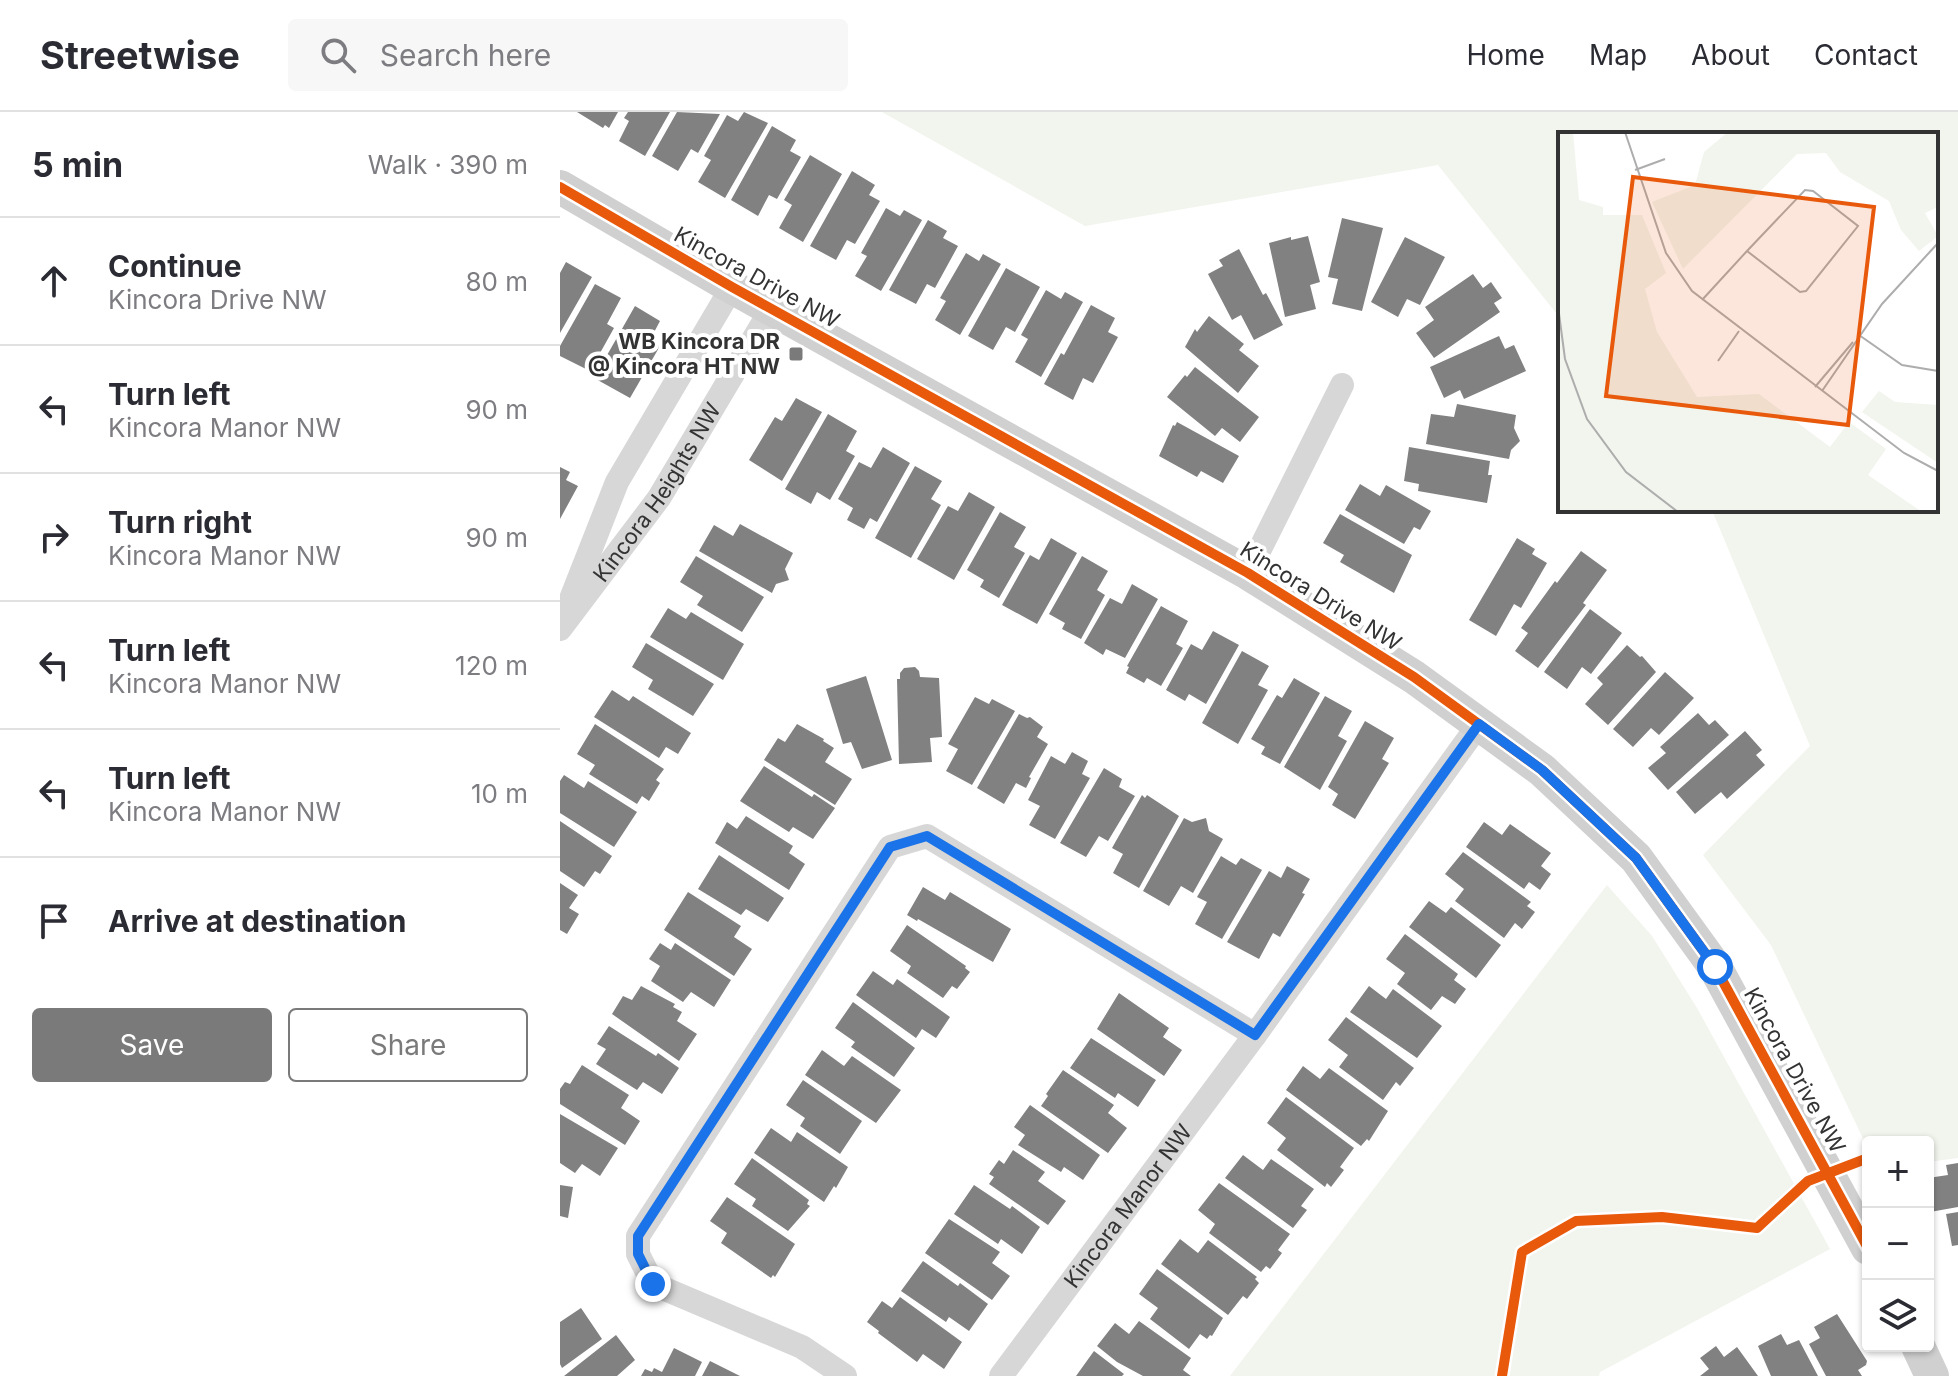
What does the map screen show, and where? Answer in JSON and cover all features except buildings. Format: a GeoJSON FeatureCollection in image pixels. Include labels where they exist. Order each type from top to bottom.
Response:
{"type":"FeatureCollection","features":[{"type":"Feature","properties":{"kind":"street","name":"Kincora Drive NW"},"geometry":{"type":"LineString","coordinates":[[560,187],[732,287],[1248,573],[1414,677],[1542,770],[1636,858],[1715,967],[1862,1237]]}},
{"type":"Feature","properties":{"kind":"street","name":"Kincora Heights NW"},"geometry":{"type":"LineString","coordinates":[[560,628],[617,482],[732,287]]}},
{"type":"Feature","properties":{"kind":"street","name":"Kincora Heights NW"},"geometry":{"type":"LineString","coordinates":[[560,628],[659,498],[772,308]]}},
{"type":"Feature","properties":{"kind":"street"},"geometry":{"type":"LineString","coordinates":[[1248,573],[1342,385]]}},
{"type":"Feature","properties":{"kind":"street","name":"Kincora Manor NW"},"geometry":{"type":"LineString","coordinates":[[1001,1376],[1255,1035],[1479,724]]}},
{"type":"Feature","properties":{"kind":"street"},"geometry":{"type":"LineString","coordinates":[[845,1376],[802,1347],[653,1284],[638,1254],[638,1236],[890,847],[927,836],[1255,1035]]}},
{"type":"Feature","properties":{"kind":"street"},"geometry":{"type":"LineString","coordinates":[[1921,1352],[1932,1376]]}},
{"type":"Feature","properties":{"kind":"shaded area"},"geometry":{"type":"Polygon","coordinates":[[[882,112],[1958,112],[1958,1158],[1934,1161],[1934,1136],[1862,1136],[1771,945],[1703,855],[1810,746],[1713,512],[1938,512],[1938,132],[1558,132],[1558,315],[1438,165],[1085,226],[882,112]]]}},
{"type":"Feature","properties":{"kind":"shaded area"},"geometry":{"type":"Polygon","coordinates":[[[1607,885],[1652,936],[1697,1008],[1830,1249],[1600,1372],[1599,1376],[1230,1376],[1607,885]]]}},
{"type":"Feature","properties":{"kind":"cycle path"},"geometry":{"type":"LineString","coordinates":[[560,187],[732,287],[1248,573],[1414,677],[1542,770],[1636,858],[1715,967],[1862,1237]]}},
{"type":"Feature","properties":{"kind":"cycle path"},"geometry":{"type":"LineString","coordinates":[[1502,1376],[1522,1252],[1576,1221],[1662,1217],[1757,1228],[1808,1181],[1862,1160]]}},
{"type":"Feature","properties":{"kind":"place","name":"WB Kincora DR @ Kincora HT NW"},"geometry":{"type":"Point","coordinates":[796,354]}},
{"type":"Feature","properties":{"kind":"route"},"geometry":{"type":"LineString","coordinates":[[653,1284],[638,1254],[638,1236],[890,847],[927,836],[1255,1035],[1479,724],[1542,770],[1636,858],[1715,967]]}}]}
